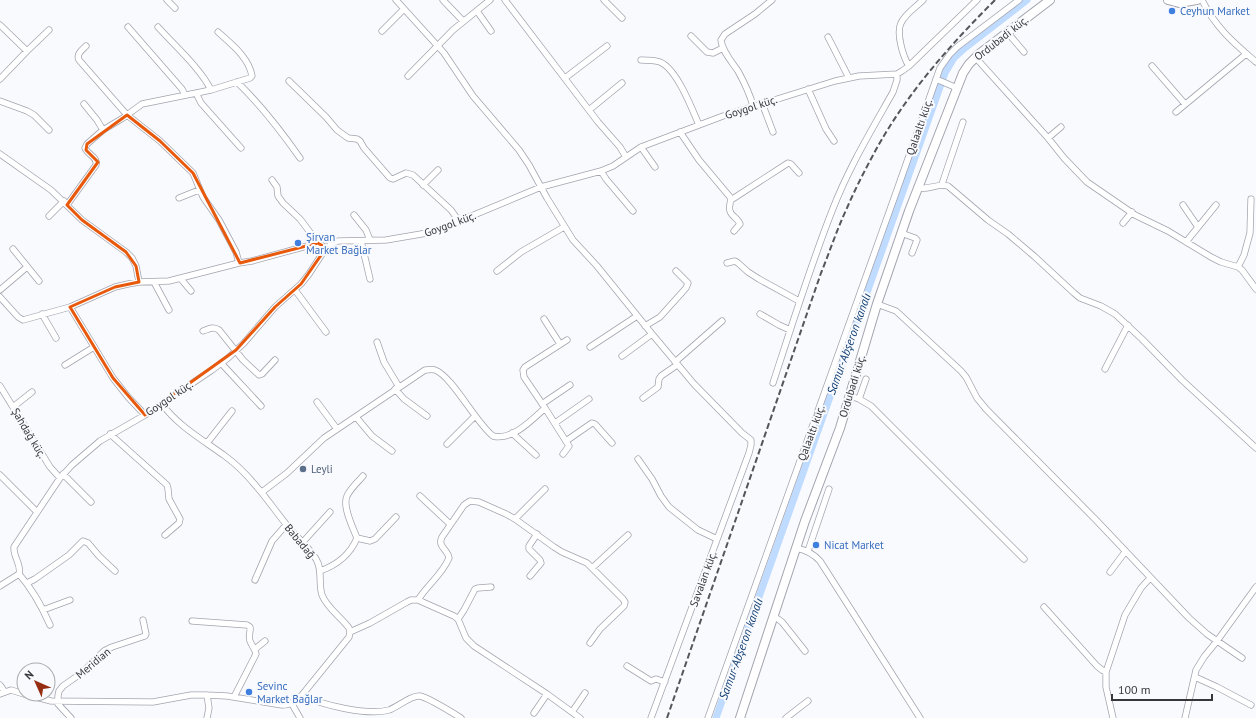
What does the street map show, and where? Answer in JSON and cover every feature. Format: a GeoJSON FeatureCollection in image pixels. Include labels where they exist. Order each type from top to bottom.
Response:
{"type":"FeatureCollection","features":[{"type":"Feature","properties":{"kind":"street"},"geometry":{"type":"LineString","coordinates":[[167,0],[175,8]]}},
{"type":"Feature","properties":{"kind":"street"},"geometry":{"type":"LineString","coordinates":[[396,0],[437,45],[473,96],[519,150],[573,240],[597,266],[676,363]]}},
{"type":"Feature","properties":{"kind":"street"},"geometry":{"type":"LineString","coordinates":[[443,0],[463,21]]}},
{"type":"Feature","properties":{"kind":"street"},"geometry":{"type":"LineString","coordinates":[[408,76],[437,45],[463,21],[490,0]]}},
{"type":"Feature","properties":{"kind":"street"},"geometry":{"type":"LineString","coordinates":[[506,0],[598,122],[617,143],[626,157]]}},
{"type":"Feature","properties":{"kind":"street"},"geometry":{"type":"LineString","coordinates":[[604,0],[622,18]]}},
{"type":"Feature","properties":{"kind":"street"},"geometry":{"type":"LineString","coordinates":[[753,106],[751,97],[721,40],[725,34],[755,14],[772,0]]}},
{"type":"Feature","properties":{"kind":"street"},"geometry":{"type":"LineString","coordinates":[[909,66],[904,56],[900,28],[904,19],[923,0]]}},
{"type":"Feature","properties":{"kind":"street"},"geometry":{"type":"LineString","coordinates":[[773,383],[799,301],[832,210],[856,158],[893,92],[897,80],[896,74],[902,72],[909,66],[977,0]]}},
{"type":"Feature","properties":{"kind":"street","name":"Qalaaltı küç."},"geometry":{"type":"LineString","coordinates":[[708,718],[936,79],[944,62],[957,46],[1019,0]]}},
{"type":"Feature","properties":{"kind":"street","name":"Ordubadi küç."},"geometry":{"type":"LineString","coordinates":[[740,718],[796,548],[850,396],[877,304],[901,233],[957,88],[966,68],[975,57],[1050,0]]}},
{"type":"Feature","properties":{"kind":"street"},"geometry":{"type":"LineString","coordinates":[[1168,0],[1180,3],[1197,0]]}},
{"type":"Feature","properties":{"kind":"street"},"geometry":{"type":"LineString","coordinates":[[1202,0],[1211,17],[1221,29],[1256,62]]}},
{"type":"Feature","properties":{"kind":"street"},"geometry":{"type":"LineString","coordinates":[[382,31],[404,9]]}},
{"type":"Feature","properties":{"kind":"street"},"geometry":{"type":"LineString","coordinates":[[476,11],[491,31]]}},
{"type":"Feature","properties":{"kind":"street"},"geometry":{"type":"LineString","coordinates":[[0,25],[26,51]]}},
{"type":"Feature","properties":{"kind":"street"},"geometry":{"type":"LineString","coordinates":[[128,27],[182,88],[185,95]]}},
{"type":"Feature","properties":{"kind":"street"},"geometry":{"type":"LineString","coordinates":[[158,27],[197,70],[211,90]]}},
{"type":"Feature","properties":{"kind":"street"},"geometry":{"type":"LineString","coordinates":[[0,79],[26,51],[49,30]]}},
{"type":"Feature","properties":{"kind":"street"},"geometry":{"type":"LineString","coordinates":[[49,216],[65,203],[96,165],[96,159],[85,148],[87,144],[103,130],[142,104],[211,90],[250,78],[252,76],[252,72],[242,56],[218,32]]}},
{"type":"Feature","properties":{"kind":"street"},"geometry":{"type":"LineString","coordinates":[[1007,32],[1024,52]]}},
{"type":"Feature","properties":{"kind":"street"},"geometry":{"type":"LineString","coordinates":[[691,36],[707,52],[713,53],[724,48]]}},
{"type":"Feature","properties":{"kind":"street"},"geometry":{"type":"LineString","coordinates":[[828,38],[849,78]]}},
{"type":"Feature","properties":{"kind":"street"},"geometry":{"type":"LineString","coordinates":[[86,46],[78,54],[79,60],[127,115],[160,141],[190,170],[199,190],[228,236],[236,252],[239,263]]}},
{"type":"Feature","properties":{"kind":"street"},"geometry":{"type":"LineString","coordinates":[[565,78],[607,46]]}},
{"type":"Feature","properties":{"kind":"street"},"geometry":{"type":"LineString","coordinates":[[1176,112],[1246,54]]}},
{"type":"Feature","properties":{"kind":"street"},"geometry":{"type":"LineString","coordinates":[[975,57],[1087,182],[1132,212],[1211,257],[1220,262],[1238,267],[1256,289]]}},
{"type":"Feature","properties":{"kind":"street"},"geometry":{"type":"LineString","coordinates":[[641,60],[655,61],[665,65],[680,85],[699,125]]}},
{"type":"Feature","properties":{"kind":"street"},"geometry":{"type":"LineString","coordinates":[[1152,66],[1185,104]]}},
{"type":"Feature","properties":{"kind":"street","name":"Goygol küç."},"geometry":{"type":"LineString","coordinates":[[19,574],[20,569],[14,553],[14,547],[61,476],[86,452],[110,434],[162,404],[221,363],[236,350],[275,307],[295,290],[309,274],[326,248],[333,243],[338,241],[386,240],[424,234],[442,229],[541,187],[601,171],[612,166],[641,147],[753,106],[835,81],[859,76],[896,74]]}},
{"type":"Feature","properties":{"kind":"street"},"geometry":{"type":"LineString","coordinates":[[936,79],[957,88]]}},
{"type":"Feature","properties":{"kind":"street"},"geometry":{"type":"LineString","coordinates":[[237,82],[269,117],[300,158]]}},
{"type":"Feature","properties":{"kind":"street"},"geometry":{"type":"LineString","coordinates":[[290,82],[326,117],[337,130],[348,138],[357,139],[360,141],[364,148],[390,178],[393,179],[406,173],[410,173],[451,210],[458,222]]}},
{"type":"Feature","properties":{"kind":"street"},"geometry":{"type":"LineString","coordinates":[[589,110],[622,84]]}},
{"type":"Feature","properties":{"kind":"street"},"geometry":{"type":"LineString","coordinates":[[808,89],[826,129],[834,141]]}},
{"type":"Feature","properties":{"kind":"street"},"geometry":{"type":"LineString","coordinates":[[196,93],[201,103],[241,148]]}},
{"type":"Feature","properties":{"kind":"street"},"geometry":{"type":"LineString","coordinates":[[0,101],[34,115],[49,130]]}},
{"type":"Feature","properties":{"kind":"street"},"geometry":{"type":"LineString","coordinates":[[762,103],[773,132]]}},
{"type":"Feature","properties":{"kind":"street"},"geometry":{"type":"LineString","coordinates":[[84,104],[103,130]]}},
{"type":"Feature","properties":{"kind":"street"},"geometry":{"type":"LineString","coordinates":[[942,184],[963,122]]}},
{"type":"Feature","properties":{"kind":"street"},"geometry":{"type":"LineString","coordinates":[[1048,138],[1061,127]]}},
{"type":"Feature","properties":{"kind":"street"},"geometry":{"type":"LineString","coordinates":[[680,132],[699,160],[732,200]]}},
{"type":"Feature","properties":{"kind":"street"},"geometry":{"type":"LineString","coordinates":[[641,147],[655,167]]}},
{"type":"Feature","properties":{"kind":"street"},"geometry":{"type":"LineString","coordinates":[[0,154],[51,190],[82,220],[126,252],[132,258],[136,266],[139,282]]}},
{"type":"Feature","properties":{"kind":"street"},"geometry":{"type":"LineString","coordinates":[[734,231],[740,224],[729,209],[732,200],[788,163],[791,164],[799,173]]}},
{"type":"Feature","properties":{"kind":"street"},"geometry":{"type":"LineString","coordinates":[[423,185],[438,170]]}},
{"type":"Feature","properties":{"kind":"street"},"geometry":{"type":"LineString","coordinates":[[601,171],[633,211]]}},
{"type":"Feature","properties":{"kind":"street"},"geometry":{"type":"LineString","coordinates":[[272,180],[277,187],[278,196],[283,203],[300,219],[318,243],[326,248]]}},
{"type":"Feature","properties":{"kind":"street"},"geometry":{"type":"LineString","coordinates":[[919,188],[929,188],[942,184],[948,186],[1034,256],[1080,298],[1101,306],[1115,314],[1128,325],[1182,380],[1256,448]]}},
{"type":"Feature","properties":{"kind":"street"},"geometry":{"type":"LineString","coordinates":[[179,198],[199,190]]}},
{"type":"Feature","properties":{"kind":"street"},"geometry":{"type":"LineString","coordinates":[[1238,267],[1244,255],[1250,233],[1251,199]]}},
{"type":"Feature","properties":{"kind":"street"},"geometry":{"type":"LineString","coordinates":[[1183,205],[1198,228]]}},
{"type":"Feature","properties":{"kind":"street"},"geometry":{"type":"LineString","coordinates":[[1186,242],[1216,205]]}},
{"type":"Feature","properties":{"kind":"street"},"geometry":{"type":"LineString","coordinates":[[1122,223],[1132,212]]}},
{"type":"Feature","properties":{"kind":"street"},"geometry":{"type":"LineString","coordinates":[[354,215],[366,230],[370,240]]}},
{"type":"Feature","properties":{"kind":"street"},"geometry":{"type":"LineString","coordinates":[[497,271],[520,252],[564,227]]}},
{"type":"Feature","properties":{"kind":"street"},"geometry":{"type":"LineString","coordinates":[[901,233],[917,240],[912,253]]}},
{"type":"Feature","properties":{"kind":"street"},"geometry":{"type":"LineString","coordinates":[[362,241],[370,280]]}},
{"type":"Feature","properties":{"kind":"street"},"geometry":{"type":"LineString","coordinates":[[0,297],[20,319],[23,320],[70,307],[115,287],[139,282],[181,279],[318,243]]}},
{"type":"Feature","properties":{"kind":"street"},"geometry":{"type":"LineString","coordinates":[[13,249],[39,281]]}},
{"type":"Feature","properties":{"kind":"street"},"geometry":{"type":"LineString","coordinates":[[727,262],[738,262],[748,272],[799,301]]}},
{"type":"Feature","properties":{"kind":"street"},"geometry":{"type":"LineString","coordinates":[[0,290],[27,267]]}},
{"type":"Feature","properties":{"kind":"street"},"geometry":{"type":"LineString","coordinates":[[645,326],[660,317],[686,288],[688,283],[676,271]]}},
{"type":"Feature","properties":{"kind":"street"},"geometry":{"type":"LineString","coordinates":[[181,279],[191,291]]}},
{"type":"Feature","properties":{"kind":"street"},"geometry":{"type":"LineString","coordinates":[[154,282],[169,310]]}},
{"type":"Feature","properties":{"kind":"street"},"geometry":{"type":"LineString","coordinates":[[295,290],[326,332]]}},
{"type":"Feature","properties":{"kind":"street"},"geometry":{"type":"LineString","coordinates":[[877,304],[896,310],[961,371],[966,377],[977,398],[986,408],[1096,520],[1124,552],[1189,618],[1207,634],[1242,658]]}},
{"type":"Feature","properties":{"kind":"street"},"geometry":{"type":"LineString","coordinates":[[70,307],[120,388],[144,415]]}},
{"type":"Feature","properties":{"kind":"street"},"geometry":{"type":"LineString","coordinates":[[42,314],[56,338]]}},
{"type":"Feature","properties":{"kind":"street"},"geometry":{"type":"LineString","coordinates":[[760,314],[790,330]]}},
{"type":"Feature","properties":{"kind":"street"},"geometry":{"type":"LineString","coordinates":[[590,347],[637,316]]}},
{"type":"Feature","properties":{"kind":"street"},"geometry":{"type":"LineString","coordinates":[[544,319],[560,344]]}},
{"type":"Feature","properties":{"kind":"street"},"geometry":{"type":"LineString","coordinates":[[644,398],[658,387],[661,376],[722,321]]}},
{"type":"Feature","properties":{"kind":"street"},"geometry":{"type":"LineString","coordinates":[[1105,369],[1128,325]]}},
{"type":"Feature","properties":{"kind":"street"},"geometry":{"type":"LineString","coordinates":[[203,332],[216,328],[243,360],[259,375],[262,374],[275,360]]}},
{"type":"Feature","properties":{"kind":"street"},"geometry":{"type":"LineString","coordinates":[[622,356],[652,334]]}},
{"type":"Feature","properties":{"kind":"street"},"geometry":{"type":"LineString","coordinates":[[563,454],[569,446],[524,377],[523,370],[525,367],[567,340]]}},
{"type":"Feature","properties":{"kind":"street"},"geometry":{"type":"LineString","coordinates":[[377,342],[384,362],[404,399],[427,416]]}},
{"type":"Feature","properties":{"kind":"street"},"geometry":{"type":"LineString","coordinates":[[65,365],[94,347]]}},
{"type":"Feature","properties":{"kind":"street"},"geometry":{"type":"LineString","coordinates":[[221,363],[261,406]]}},
{"type":"Feature","properties":{"kind":"street","name":"Savalan küç."},"geometry":{"type":"LineString","coordinates":[[652,718],[751,445],[751,440],[742,433],[676,363]]}},
{"type":"Feature","properties":{"kind":"street"},"geometry":{"type":"LineString","coordinates":[[262,492],[291,470],[320,442],[337,429],[425,370],[435,370],[446,378],[475,416],[493,436],[501,436],[512,433],[526,425],[544,406],[570,385]]}},
{"type":"Feature","properties":{"kind":"street"},"geometry":{"type":"LineString","coordinates":[[859,399],[866,379]]}},
{"type":"Feature","properties":{"kind":"street","name":"Şahdağ küç."},"geometry":{"type":"LineString","coordinates":[[0,386],[50,467],[91,502]]}},
{"type":"Feature","properties":{"kind":"street"},"geometry":{"type":"LineString","coordinates":[[13,407],[32,392]]}},
{"type":"Feature","properties":{"kind":"street"},"geometry":{"type":"LineString","coordinates":[[850,396],[871,406],[1024,560]]}},
{"type":"Feature","properties":{"kind":"street"},"geometry":{"type":"LineString","coordinates":[[555,423],[589,399]]}},
{"type":"Feature","properties":{"kind":"street"},"geometry":{"type":"LineString","coordinates":[[317,402],[337,429]]}},
{"type":"Feature","properties":{"kind":"street","name":"Babadağ"},"geometry":{"type":"LineString","coordinates":[[162,404],[173,417],[236,465],[262,492],[286,525],[316,559],[320,571],[320,588],[322,595],[326,602],[343,620],[350,632]]}},
{"type":"Feature","properties":{"kind":"street"},"geometry":{"type":"LineString","coordinates":[[207,443],[232,411]]}},
{"type":"Feature","properties":{"kind":"street"},"geometry":{"type":"LineString","coordinates":[[447,444],[475,416]]}},
{"type":"Feature","properties":{"kind":"street"},"geometry":{"type":"LineString","coordinates":[[356,417],[372,436],[392,451]]}},
{"type":"Feature","properties":{"kind":"street"},"geometry":{"type":"LineString","coordinates":[[566,441],[592,423],[595,424],[612,443]]}},
{"type":"Feature","properties":{"kind":"street"},"geometry":{"type":"LineString","coordinates":[[512,433],[536,456]]}},
{"type":"Feature","properties":{"kind":"street"},"geometry":{"type":"LineString","coordinates":[[110,434],[167,485],[169,499],[180,519],[179,523],[165,535]]}},
{"type":"Feature","properties":{"kind":"street"},"geometry":{"type":"LineString","coordinates":[[638,459],[665,502],[698,530],[717,539]]}},
{"type":"Feature","properties":{"kind":"street"},"geometry":{"type":"LineString","coordinates":[[0,475],[37,512]]}},
{"type":"Feature","properties":{"kind":"street"},"geometry":{"type":"LineString","coordinates":[[320,571],[329,568],[345,557],[353,547],[357,538],[349,518],[346,497],[363,476]]}},
{"type":"Feature","properties":{"kind":"street"},"geometry":{"type":"LineString","coordinates":[[515,519],[545,489]]}},
{"type":"Feature","properties":{"kind":"street"},"geometry":{"type":"LineString","coordinates":[[808,551],[829,489]]}},
{"type":"Feature","properties":{"kind":"street"},"geometry":{"type":"LineString","coordinates":[[420,496],[450,524]]}},
{"type":"Feature","properties":{"kind":"street"},"geometry":{"type":"LineString","coordinates":[[418,600],[435,580],[450,558],[440,540],[467,502],[479,502],[515,519],[562,552],[587,563],[623,599],[625,602],[624,606],[600,629],[590,643]]}},
{"type":"Feature","properties":{"kind":"street"},"geometry":{"type":"LineString","coordinates":[[302,543],[330,512]]}},
{"type":"Feature","properties":{"kind":"street"},"geometry":{"type":"LineString","coordinates":[[357,538],[370,541],[375,539],[396,517]]}},
{"type":"Feature","properties":{"kind":"street"},"geometry":{"type":"LineString","coordinates":[[255,580],[272,541],[286,525]]}},
{"type":"Feature","properties":{"kind":"street"},"geometry":{"type":"LineString","coordinates":[[530,576],[540,563],[540,560],[529,549],[529,546],[536,534]]}},
{"type":"Feature","properties":{"kind":"street"},"geometry":{"type":"LineString","coordinates":[[592,568],[628,535]]}},
{"type":"Feature","properties":{"kind":"street"},"geometry":{"type":"LineString","coordinates":[[27,584],[69,555],[83,541],[88,542],[99,556],[115,571]]}},
{"type":"Feature","properties":{"kind":"street"},"geometry":{"type":"LineString","coordinates":[[796,548],[814,554],[820,561],[920,718]]}},
{"type":"Feature","properties":{"kind":"street"},"geometry":{"type":"LineString","coordinates":[[1110,572],[1124,552]]}},
{"type":"Feature","properties":{"kind":"street"},"geometry":{"type":"LineString","coordinates":[[0,586],[19,574],[33,592],[50,624]]}},
{"type":"Feature","properties":{"kind":"street"},"geometry":{"type":"LineString","coordinates":[[1113,718],[1106,687],[1106,672],[1125,615],[1141,588],[1150,578]]}},
{"type":"Feature","properties":{"kind":"street"},"geometry":{"type":"LineString","coordinates":[[458,619],[475,590],[478,588],[491,587]]}},
{"type":"Feature","properties":{"kind":"street"},"geometry":{"type":"LineString","coordinates":[[1185,718],[1196,670],[1256,587]]}},
{"type":"Feature","properties":{"kind":"street"},"geometry":{"type":"LineString","coordinates":[[43,610],[70,600]]}},
{"type":"Feature","properties":{"kind":"street"},"geometry":{"type":"LineString","coordinates":[[70,718],[61,708],[58,701],[153,702],[207,695],[234,697],[282,705],[292,704],[302,695],[346,640],[350,632],[370,623],[411,600],[418,600],[454,616],[458,619],[466,638],[469,641],[580,718]]}},
{"type":"Feature","properties":{"kind":"street"},"geometry":{"type":"LineString","coordinates":[[1044,607],[1097,666],[1106,672]]}},
{"type":"Feature","properties":{"kind":"street"},"geometry":{"type":"LineString","coordinates":[[773,617],[782,622],[805,651]]}},
{"type":"Feature","properties":{"kind":"street","name":"Meridian"},"geometry":{"type":"LineString","coordinates":[[58,701],[58,693],[63,686],[83,672],[104,651],[145,636],[146,634],[143,620]]}},
{"type":"Feature","properties":{"kind":"street"},"geometry":{"type":"LineString","coordinates":[[192,621],[249,626],[251,628],[250,641],[256,654],[234,697]]}},
{"type":"Feature","properties":{"kind":"street"},"geometry":{"type":"LineString","coordinates":[[255,649],[266,641]]}},
{"type":"Feature","properties":{"kind":"street"},"geometry":{"type":"LineString","coordinates":[[627,666],[651,681],[656,679],[665,682]]}},
{"type":"Feature","properties":{"kind":"street"},"geometry":{"type":"LineString","coordinates":[[1195,677],[1251,705]]}},
{"type":"Feature","properties":{"kind":"street"},"geometry":{"type":"LineString","coordinates":[[0,685],[2,693],[12,690],[16,691]]}},
{"type":"Feature","properties":{"kind":"street"},"geometry":{"type":"LineString","coordinates":[[572,712],[584,693]]}},
{"type":"Feature","properties":{"kind":"street"},"geometry":{"type":"LineString","coordinates":[[534,713],[546,694]]}},
{"type":"Feature","properties":{"kind":"street"},"geometry":{"type":"LineString","coordinates":[[206,718],[209,708],[207,695]]}},
{"type":"Feature","properties":{"kind":"street"},"geometry":{"type":"LineString","coordinates":[[302,695],[311,700],[343,709],[380,712],[394,708],[412,698],[421,696],[461,718]]}},
{"type":"Feature","properties":{"kind":"street"},"geometry":{"type":"LineString","coordinates":[[786,718],[808,701]]}},
{"type":"Feature","properties":{"kind":"street"},"geometry":{"type":"LineString","coordinates":[[292,704],[300,718]]}},
{"type":"Feature","properties":{"kind":"street"},"geometry":{"type":"LineString","coordinates":[[380,712],[382,718]]}},
{"type":"Feature","properties":{"kind":"highlighted area"},"geometry":{"type":"Polygon","coordinates":[[[127,115],[160,141],[193,173],[240,263],[318,243],[326,248],[301,284],[275,307],[236,350],[145,415],[113,378],[70,307],[115,287],[139,282],[136,266],[126,252],[82,220],[67,205],[98,162],[86,150],[87,144],[127,115]]]}},
{"type":"Feature","properties":{"kind":"waterway","name":"Samur-Abşeron kanalı"},"geometry":{"type":"LineString","coordinates":[[716,718],[945,73],[954,58],[965,48],[1027,0]]}},
{"type":"Feature","properties":{"kind":"railway"},"geometry":{"type":"LineString","coordinates":[[667,718],[821,273],[850,200],[878,146],[903,106],[947,51],[995,0]]}},
{"type":"Feature","properties":{"kind":"place","name":"Ceyhun Market"},"geometry":{"type":"Point","coordinates":[1172,11]}},
{"type":"Feature","properties":{"kind":"place","name":"Şirvan Market Bağlar"},"geometry":{"type":"Point","coordinates":[298,243]}},
{"type":"Feature","properties":{"kind":"place","name":"Leyli"},"geometry":{"type":"Point","coordinates":[303,469]}},
{"type":"Feature","properties":{"kind":"place","name":"Nicat Market"},"geometry":{"type":"Point","coordinates":[816,545]}},
{"type":"Feature","properties":{"kind":"place","name":"Sevinc Market Bağlar"},"geometry":{"type":"Point","coordinates":[249,692]}}]}
